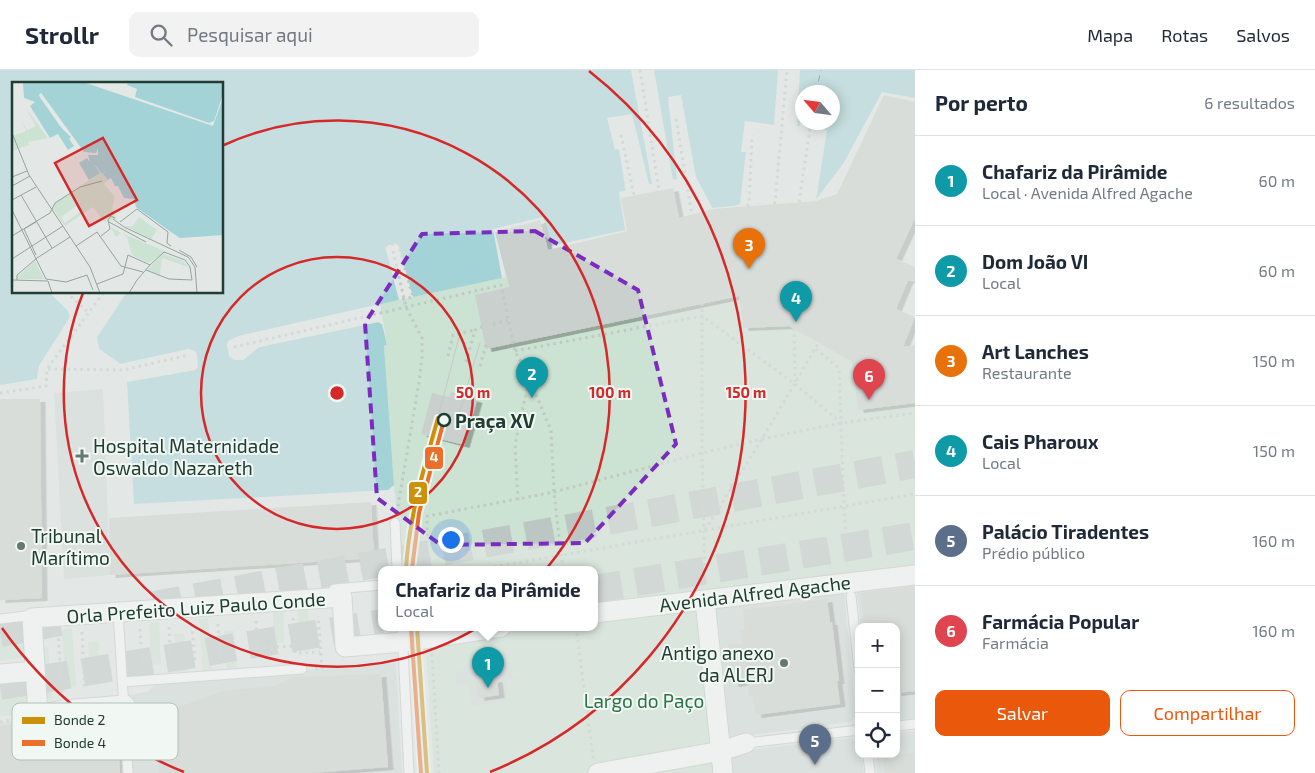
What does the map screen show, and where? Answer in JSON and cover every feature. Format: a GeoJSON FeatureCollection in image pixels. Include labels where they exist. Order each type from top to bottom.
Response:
{"type":"FeatureCollection","features":[{"type":"Feature","properties":{"kind":"street","name":"Avenida Alfred Agache"},"geometry":{"type":"LineString","coordinates":[[598,613],[706,605],[850,589],[915,575]]}},
{"type":"Feature","properties":{"kind":"street","name":"Orla Prefeito Luiz Paulo Conde"},"geometry":{"type":"LineString","coordinates":[[37,703],[32,618],[81,615],[118,610],[139,611],[342,597],[345,647],[403,634],[429,638]]}},
{"type":"Feature","properties":{"kind":"street"},"geometry":{"type":"LineString","coordinates":[[706,605],[723,773]]}},
{"type":"Feature","properties":{"kind":"street"},"geometry":{"type":"LineString","coordinates":[[429,638],[475,631]]}},
{"type":"Feature","properties":{"kind":"street"},"geometry":{"type":"LineString","coordinates":[[0,674],[35,671]]}},
{"type":"Feature","properties":{"kind":"street"},"geometry":{"type":"LineString","coordinates":[[596,768],[721,751],[746,743]]}},
{"type":"Feature","properties":{"kind":"lane"},"geometry":{"type":"LineString","coordinates":[[395,523],[397,566]]}},
{"type":"Feature","properties":{"kind":"lane"},"geometry":{"type":"LineString","coordinates":[[0,619],[378,585]]}},
{"type":"Feature","properties":{"kind":"lane"},"geometry":{"type":"LineString","coordinates":[[850,589],[859,668]]}},
{"type":"Feature","properties":{"kind":"lane"},"geometry":{"type":"LineString","coordinates":[[118,610],[125,703]]}},
{"type":"Feature","properties":{"kind":"lane"},"geometry":{"type":"LineString","coordinates":[[403,634],[409,773]]}},
{"type":"Feature","properties":{"kind":"lane"},"geometry":{"type":"LineString","coordinates":[[124,682],[302,669]]}},
{"type":"Feature","properties":{"kind":"lane"},"geometry":{"type":"LineString","coordinates":[[900,726],[915,724]]}},
{"type":"Feature","properties":{"kind":"lane"},"geometry":{"type":"LineString","coordinates":[[746,743],[855,730]]}},
{"type":"Feature","properties":{"kind":"lane"},"geometry":{"type":"LineString","coordinates":[[868,758],[870,773]]}},
{"type":"Feature","properties":{"kind":"lane"},"geometry":{"type":"LineString","coordinates":[[127,760],[128,773]]}},
{"type":"Feature","properties":{"kind":"path"},"geometry":{"type":"LineString","coordinates":[[640,70],[659,191]]}},
{"type":"Feature","properties":{"kind":"path"},"geometry":{"type":"LineString","coordinates":[[774,204],[787,70]]}},
{"type":"Feature","properties":{"kind":"path"},"geometry":{"type":"LineString","coordinates":[[676,119],[692,215]]}},
{"type":"Feature","properties":{"kind":"path"},"geometry":{"type":"LineString","coordinates":[[799,202],[810,130]]}},
{"type":"Feature","properties":{"kind":"path"},"geometry":{"type":"LineString","coordinates":[[620,135],[634,195]]}},
{"type":"Feature","properties":{"kind":"path"},"geometry":{"type":"LineString","coordinates":[[748,206],[752,135]]}},
{"type":"Feature","properties":{"kind":"path"},"geometry":{"type":"LineString","coordinates":[[385,246],[398,243],[412,297],[399,300]]}},
{"type":"Feature","properties":{"kind":"path"},"geometry":{"type":"LineString","coordinates":[[393,251],[403,299],[422,338],[422,358],[395,523],[554,492],[762,439],[841,423],[915,413]]}},
{"type":"Feature","properties":{"kind":"path"},"geometry":{"type":"LineString","coordinates":[[234,347],[501,285],[515,351],[529,378],[551,430],[554,492],[563,566]]}},
{"type":"Feature","properties":{"kind":"path"},"geometry":{"type":"LineString","coordinates":[[68,294],[89,313]]}},
{"type":"Feature","properties":{"kind":"path"},"geometry":{"type":"LineString","coordinates":[[0,393],[46,386],[47,369],[103,294]]}},
{"type":"Feature","properties":{"kind":"path"},"geometry":{"type":"LineString","coordinates":[[702,303],[702,453],[706,605]]}},
{"type":"Feature","properties":{"kind":"path"},"geometry":{"type":"LineString","coordinates":[[515,351],[702,316],[795,384],[841,423]]}},
{"type":"Feature","properties":{"kind":"path"},"geometry":{"type":"LineString","coordinates":[[493,324],[508,320]]}},
{"type":"Feature","properties":{"kind":"path"},"geometry":{"type":"LineString","coordinates":[[448,356],[453,335],[482,327]]}},
{"type":"Feature","properties":{"kind":"path"},"geometry":{"type":"LineString","coordinates":[[794,328],[795,384]]}},
{"type":"Feature","properties":{"kind":"path"},"geometry":{"type":"LineString","coordinates":[[466,362],[475,330]]}},
{"type":"Feature","properties":{"kind":"path"},"geometry":{"type":"LineString","coordinates":[[704,530],[762,439],[819,342]]}},
{"type":"Feature","properties":{"kind":"path"},"geometry":{"type":"LineString","coordinates":[[480,366],[486,345]]}},
{"type":"Feature","properties":{"kind":"path"},"geometry":{"type":"LineString","coordinates":[[816,349],[839,368],[844,506],[850,589]]}},
{"type":"Feature","properties":{"kind":"path"},"geometry":{"type":"LineString","coordinates":[[47,369],[123,370],[189,355]]}},
{"type":"Feature","properties":{"kind":"path"},"geometry":{"type":"LineString","coordinates":[[518,500],[515,445],[529,378]]}},
{"type":"Feature","properties":{"kind":"path"},"geometry":{"type":"LineString","coordinates":[[499,566],[915,494]]}},
{"type":"Feature","properties":{"kind":"path"},"geometry":{"type":"LineString","coordinates":[[427,516],[427,566]]}},
{"type":"Feature","properties":{"kind":"path"},"geometry":{"type":"LineString","coordinates":[[302,669],[322,668],[316,598]]}},
{"type":"Feature","properties":{"kind":"path"},"geometry":{"type":"LineString","coordinates":[[292,600],[294,653],[320,652]]}},
{"type":"Feature","properties":{"kind":"path"},"geometry":{"type":"LineString","coordinates":[[254,603],[258,658]]}},
{"type":"Feature","properties":{"kind":"path"},"geometry":{"type":"LineString","coordinates":[[217,605],[220,663]]}},
{"type":"Feature","properties":{"kind":"path"},"geometry":{"type":"LineString","coordinates":[[191,607],[196,677]]}},
{"type":"Feature","properties":{"kind":"path"},"geometry":{"type":"LineString","coordinates":[[168,609],[172,678]]}},
{"type":"Feature","properties":{"kind":"path"},"geometry":{"type":"LineString","coordinates":[[139,611],[143,681]]}},
{"type":"Feature","properties":{"kind":"path"},"geometry":{"type":"LineString","coordinates":[[81,615],[86,703]]}},
{"type":"Feature","properties":{"kind":"path"},"geometry":{"type":"LineString","coordinates":[[57,617],[63,703]]}},
{"type":"Feature","properties":{"kind":"path"},"geometry":{"type":"LineString","coordinates":[[577,631],[596,768]]}},
{"type":"Feature","properties":{"kind":"path"},"geometry":{"type":"LineString","coordinates":[[429,638],[439,773]]}},
{"type":"Feature","properties":{"kind":"path"},"geometry":{"type":"LineString","coordinates":[[257,648],[294,646]]}},
{"type":"Feature","properties":{"kind":"highlighted area"},"geometry":{"type":"Polygon","coordinates":[[[535,231],[638,290],[676,444],[585,543],[441,545],[377,498],[365,323],[422,234],[535,231]]]}},
{"type":"Feature","properties":{"kind":"shaded area","name":"Hospital Maternidade Oswaldo Nazareth"},"geometry":{"type":"Polygon","coordinates":[[[103,389],[110,575],[64,579],[54,393],[103,389]]]}},
{"type":"Feature","properties":{"kind":"shaded area"},"geometry":{"type":"Polygon","coordinates":[[[915,560],[915,718],[900,720],[900,623],[861,623],[857,592],[844,593],[855,702],[854,718],[850,722],[746,736],[748,750],[850,738],[855,742],[855,758],[862,758],[864,773],[435,773],[425,631],[598,631],[598,626],[915,560]]]}},
{"type":"Feature","properties":{"kind":"shaded area"},"geometry":{"type":"Polygon","coordinates":[[[396,663],[402,773],[133,773],[132,760],[178,760],[178,703],[93,703],[149,691],[157,682],[396,663]]]}},
{"type":"Feature","properties":{"kind":"shaded area"},"geometry":{"type":"Polygon","coordinates":[[[12,720],[12,760],[121,760],[122,773],[0,773],[0,723],[12,720]]]}},
{"type":"Feature","properties":{"kind":"shaded area"},"geometry":{"type":"Polygon","coordinates":[[[915,731],[915,773],[877,773],[876,758],[900,758],[900,733],[915,731]]]}},
{"type":"Feature","properties":{"kind":"green space","name":"Largo do Paço"},"geometry":{"type":"Polygon","coordinates":[[[506,277],[522,342],[739,296],[743,328],[789,326],[852,361],[858,410],[915,403],[915,584],[718,607],[733,773],[434,773],[425,631],[598,631],[598,566],[403,566],[394,485],[384,346],[387,345],[380,304],[506,277]],[[501,659],[466,665],[462,671],[455,672],[457,685],[468,684],[472,706],[505,702],[507,699],[506,680],[571,670],[513,678],[510,663],[506,664],[501,659]]]}},
{"type":"Feature","properties":{"kind":"green space"},"geometry":{"type":"Polygon","coordinates":[[[298,609],[308,609],[310,650],[300,651],[298,609]]]}},
{"type":"Feature","properties":{"kind":"green space"},"geometry":{"type":"Polygon","coordinates":[[[273,612],[283,612],[284,643],[274,643],[273,612]]]}},
{"type":"Feature","properties":{"kind":"green space"},"geometry":{"type":"Polygon","coordinates":[[[208,618],[212,670],[203,671],[199,619],[208,618]]]}},
{"type":"Feature","properties":{"kind":"green space"},"geometry":{"type":"Polygon","coordinates":[[[159,622],[161,664],[152,665],[149,623],[159,622]]]}},
{"type":"Feature","properties":{"kind":"green space"},"geometry":{"type":"Polygon","coordinates":[[[22,624],[24,658],[0,660],[0,628],[22,624]]]}},
{"type":"Feature","properties":{"kind":"green space"},"geometry":{"type":"Polygon","coordinates":[[[72,629],[76,687],[66,688],[62,630],[72,629]]]}},
{"type":"Feature","properties":{"kind":"green space"},"geometry":{"type":"Polygon","coordinates":[[[224,631],[234,631],[237,670],[227,671],[224,631]]]}},
{"type":"Feature","properties":{"kind":"green space"},"geometry":{"type":"Polygon","coordinates":[[[174,634],[184,634],[187,671],[177,672],[174,634]]]}},
{"type":"Feature","properties":{"kind":"green space"},"geometry":{"type":"Polygon","coordinates":[[[98,641],[101,684],[91,685],[88,642],[98,641]]]}},
{"type":"Feature","properties":{"kind":"green space"},"geometry":{"type":"Polygon","coordinates":[[[48,647],[52,698],[42,699],[38,648],[48,647]]]}},
{"type":"Feature","properties":{"kind":"green space"},"geometry":{"type":"Polygon","coordinates":[[[26,687],[27,703],[12,703],[12,715],[0,716],[0,689],[26,687]]]}},
{"type":"Feature","properties":{"kind":"water"},"geometry":{"type":"Polygon","coordinates":[[[0,70],[915,70],[915,98],[882,92],[843,164],[817,198],[712,208],[695,177],[619,192],[625,230],[551,246],[543,217],[493,229],[502,278],[413,297],[398,243],[385,246],[399,300],[239,336],[227,343],[230,357],[235,360],[243,360],[259,347],[378,322],[382,324],[387,345],[384,346],[394,485],[388,490],[134,504],[127,382],[195,370],[197,354],[189,349],[120,364],[99,349],[97,337],[125,294],[224,294],[224,82],[12,82],[12,294],[51,294],[69,311],[70,317],[39,366],[37,379],[0,385],[0,70]]]}},
{"type":"Feature","properties":{"kind":"pier"},"geometry":{"type":"Polygon","coordinates":[[[631,70],[654,70],[673,180],[677,179],[668,97],[681,95],[696,177],[713,209],[710,209],[694,180],[626,193],[619,149],[615,150],[607,118],[632,114],[649,184],[652,184],[631,70]]]}},
{"type":"Feature","properties":{"kind":"pier"},"geometry":{"type":"Polygon","coordinates":[[[778,70],[800,70],[799,85],[795,85],[795,130],[827,130],[816,200],[773,204],[761,203],[729,208],[740,204],[746,152],[741,152],[745,121],[774,125],[778,70]]]}},
{"type":"Feature","properties":{"kind":"pier"},"geometry":{"type":"Polygon","coordinates":[[[51,294],[55,294],[71,309],[72,318],[41,367],[39,380],[37,379],[39,366],[70,317],[68,311],[51,294]]]}},
{"type":"Feature","properties":{"kind":"pier"},"geometry":{"type":"Polygon","coordinates":[[[122,294],[125,294],[97,337],[99,349],[121,364],[189,349],[197,354],[198,367],[195,370],[125,382],[127,380],[195,366],[195,355],[189,352],[120,366],[97,350],[95,336],[122,294]]]}},
{"type":"Feature","properties":{"kind":"pier"},"geometry":{"type":"Polygon","coordinates":[[[380,304],[380,307],[240,339],[232,342],[230,348],[235,358],[242,357],[259,344],[377,320],[382,321],[382,324],[378,322],[259,347],[243,360],[234,360],[229,356],[227,343],[239,336],[380,304]]]}},
{"type":"Feature","properties":{"kind":"building"},"geometry":{"type":"Polygon","coordinates":[[[884,95],[915,102],[915,218],[896,259],[915,267],[915,282],[908,280],[896,309],[915,317],[903,347],[915,345],[915,403],[858,410],[852,361],[789,326],[743,328],[739,296],[486,349],[475,295],[509,287],[495,232],[540,220],[548,250],[627,231],[621,198],[673,188],[679,218],[713,209],[816,201],[837,194],[884,95]]]}},
{"type":"Feature","properties":{"kind":"building"},"geometry":{"type":"Polygon","coordinates":[[[451,392],[477,400],[464,445],[421,434],[432,393],[449,397],[451,392]]]}},
{"type":"Feature","properties":{"kind":"building"},"geometry":{"type":"Polygon","coordinates":[[[0,399],[40,399],[42,598],[0,600],[0,399]]]}},
{"type":"Feature","properties":{"kind":"building"},"geometry":{"type":"Polygon","coordinates":[[[371,502],[374,558],[110,575],[109,518],[371,502]]]}},
{"type":"Feature","properties":{"kind":"building"},"geometry":{"type":"Polygon","coordinates":[[[915,586],[915,691],[900,693],[900,623],[864,623],[861,593],[915,586]]]}},
{"type":"Feature","properties":{"kind":"building","name":"Antigo anexo da ALERJ"},"geometry":{"type":"Polygon","coordinates":[[[827,599],[830,622],[832,622],[840,704],[756,715],[753,696],[749,696],[747,682],[733,684],[728,645],[742,643],[740,630],[745,629],[743,610],[827,599]]]}},
{"type":"Feature","properties":{"kind":"building"},"geometry":{"type":"Polygon","coordinates":[[[381,674],[388,767],[311,773],[159,773],[158,760],[178,760],[178,707],[224,691],[274,686],[293,677],[381,674]]]}},
{"type":"Feature","properties":{"kind":"building"},"geometry":{"type":"Polygon","coordinates":[[[497,679],[499,695],[479,698],[476,682],[497,679]]]}},
{"type":"Feature","properties":{"kind":"building"},"geometry":{"type":"Polygon","coordinates":[[[12,724],[12,760],[119,760],[120,773],[0,773],[0,726],[12,724]]]}},
{"type":"Feature","properties":{"kind":"building"},"geometry":{"type":"Polygon","coordinates":[[[915,752],[915,773],[885,773],[883,758],[900,758],[900,754],[915,752]]]}},
{"type":"Feature","properties":{"kind":"ferry route"},"geometry":{"type":"LineString","coordinates":[[818,85],[821,70]]}},
{"type":"Feature","properties":{"kind":"tunnel"},"geometry":{"type":"LineString","coordinates":[[154,605],[915,464]]}},
{"type":"Feature","properties":{"kind":"tunnel"},"geometry":{"type":"LineString","coordinates":[[598,588],[915,536]]}},
{"type":"Feature","properties":{"kind":"tunnel"},"geometry":{"type":"LineString","coordinates":[[0,633],[60,622]]}},
{"type":"Feature","properties":{"kind":"tunnel"},"geometry":{"type":"LineString","coordinates":[[0,686],[378,624]]}},
{"type":"Feature","properties":{"kind":"tram line"},"geometry":{"type":"LineString","coordinates":[[438,418],[459,337]]}},
{"type":"Feature","properties":{"kind":"tram line"},"geometry":{"type":"LineString","coordinates":[[457,421],[480,343]]}},
{"type":"Feature","properties":{"kind":"tram line","name":"2"},"geometry":{"type":"LineString","coordinates":[[406,566],[410,530],[438,418]]}},
{"type":"Feature","properties":{"kind":"tram line","name":"4"},"geometry":{"type":"LineString","coordinates":[[412,566],[419,513],[444,420]]}},
{"type":"Feature","properties":{"kind":"tram line","name":"4"},"geometry":{"type":"LineString","coordinates":[[411,631],[421,773]]}},
{"type":"Feature","properties":{"kind":"tram line","name":"2"},"geometry":{"type":"LineString","coordinates":[[417,631],[427,773]]}},
{"type":"Feature","properties":{"kind":"place","name":"Art Lanches"},"geometry":{"type":"Point","coordinates":[749,269]}},
{"type":"Feature","properties":{"kind":"place","name":"Cais Pharoux"},"geometry":{"type":"Point","coordinates":[796,322]}},
{"type":"Feature","properties":{"kind":"place","name":"Dom João VI"},"geometry":{"type":"Point","coordinates":[532,398]}},
{"type":"Feature","properties":{"kind":"place","name":"Farmácia Popular"},"geometry":{"type":"Point","coordinates":[869,400]}},
{"type":"Feature","properties":{"kind":"place","name":"Praça XV"},"geometry":{"type":"Point","coordinates":[444,420]}},
{"type":"Feature","properties":{"kind":"place","name":"Hospital Maternidade Oswaldo Nazareth"},"geometry":{"type":"Point","coordinates":[82,456]}},
{"type":"Feature","properties":{"kind":"place","name":"Tribunal Marítimo"},"geometry":{"type":"Point","coordinates":[21,546]}},
{"type":"Feature","properties":{"kind":"place","name":"Antigo anexo da ALERJ"},"geometry":{"type":"Point","coordinates":[784,663]}},
{"type":"Feature","properties":{"kind":"place","name":"Chafariz da Pirâmide"},"geometry":{"type":"Point","coordinates":[488,688]}},
{"type":"Feature","properties":{"kind":"place","name":"Palácio Tiradentes"},"geometry":{"type":"Point","coordinates":[815,765]}}]}
